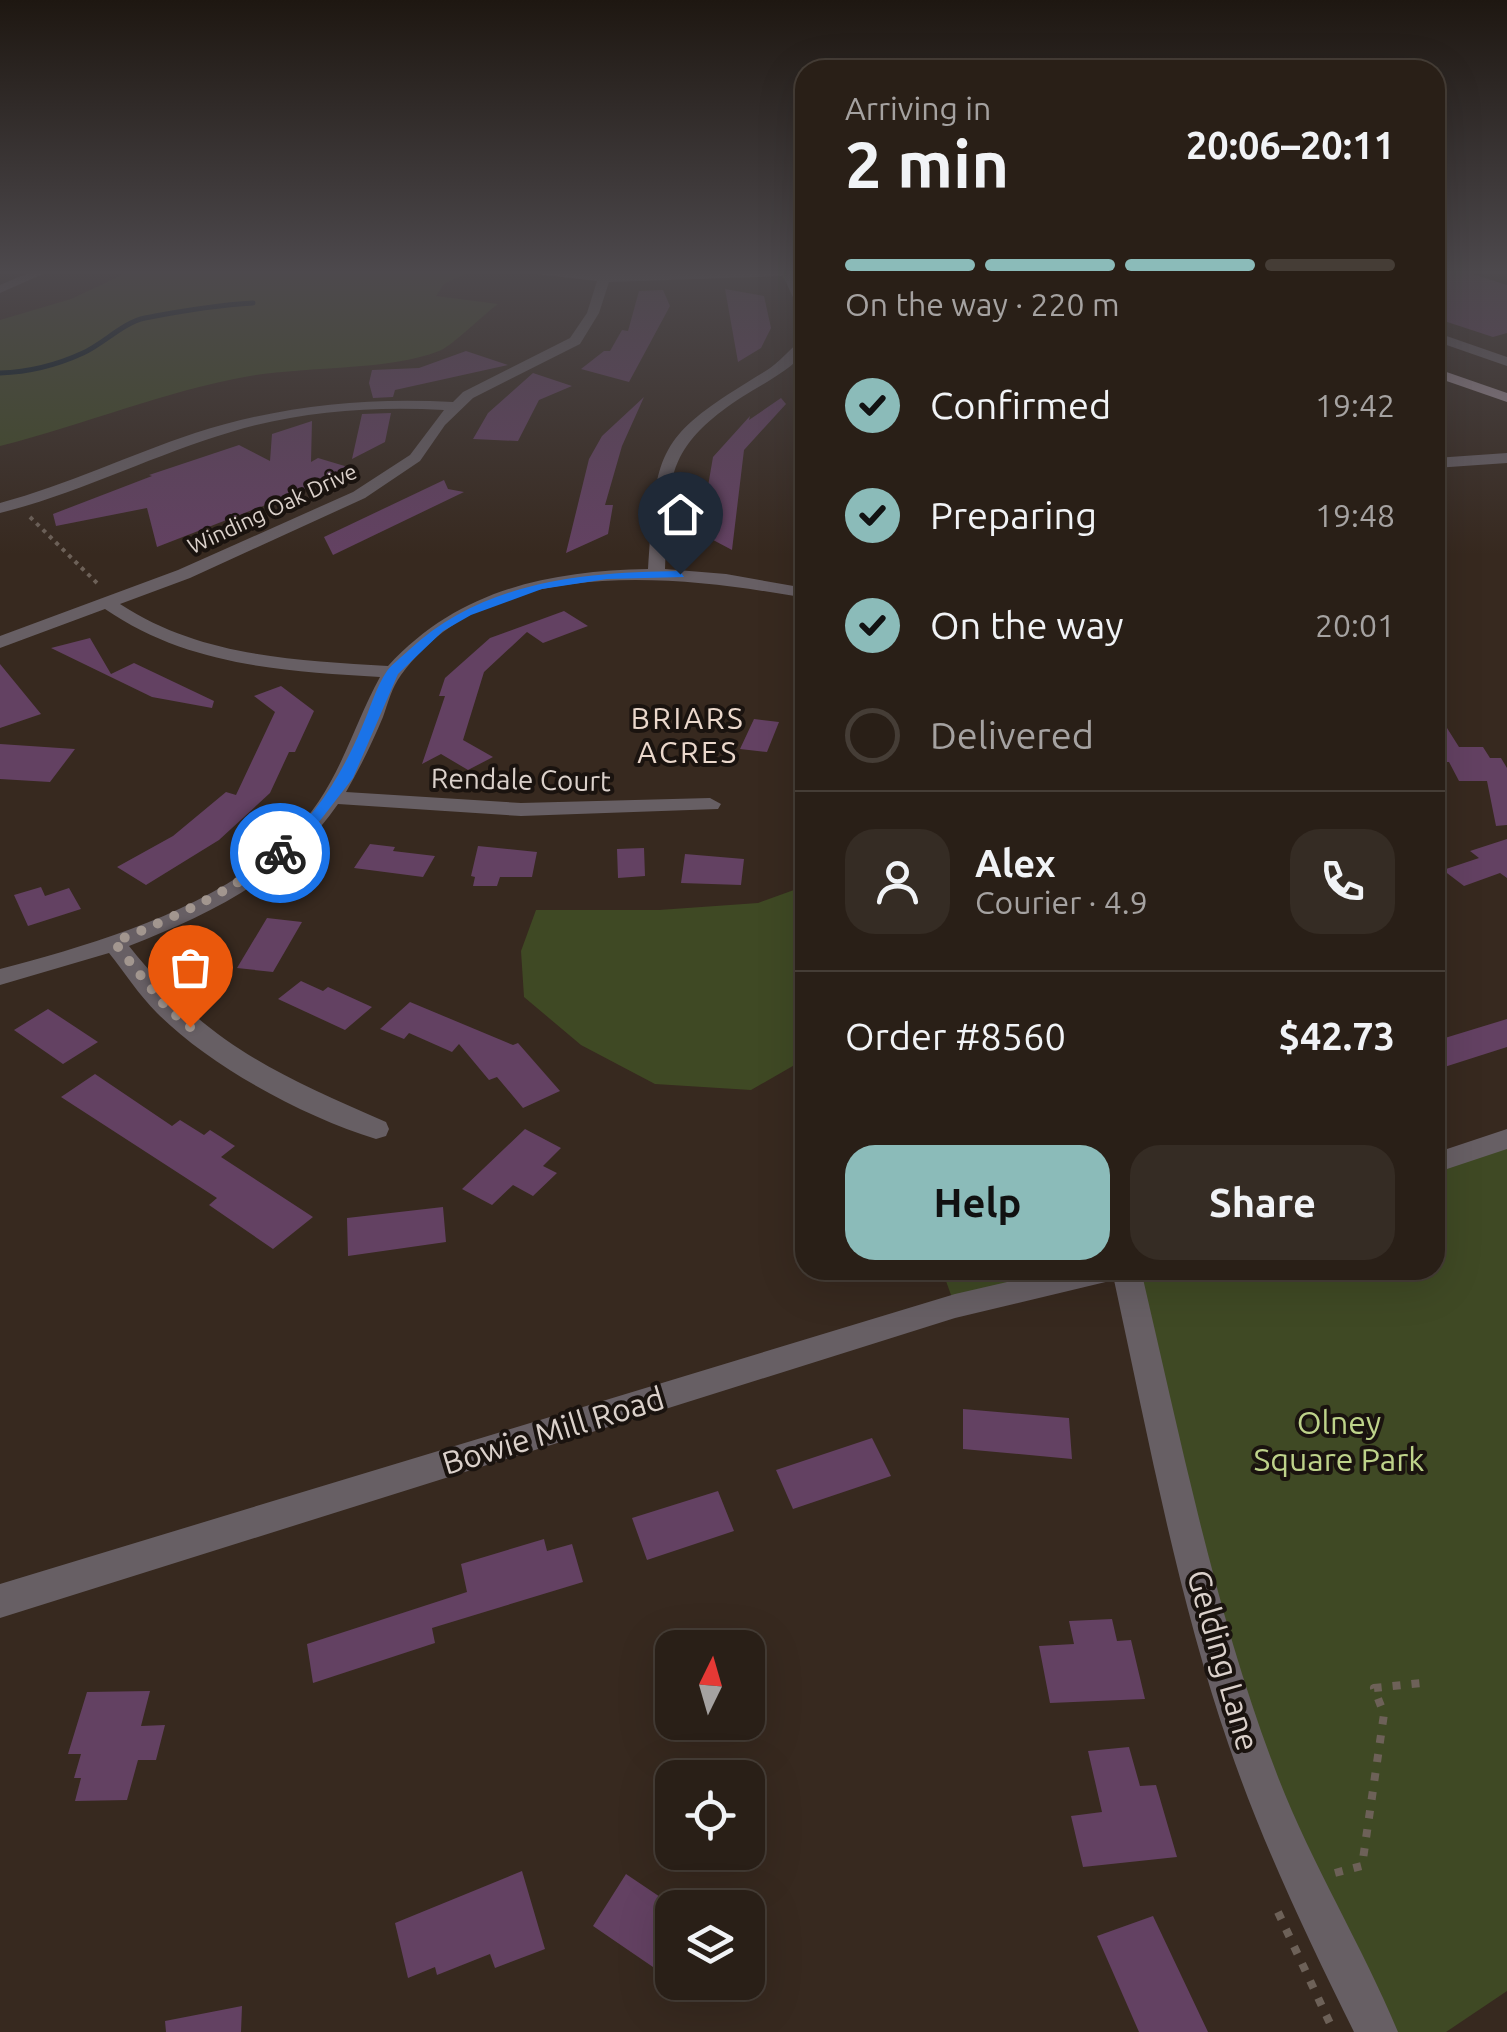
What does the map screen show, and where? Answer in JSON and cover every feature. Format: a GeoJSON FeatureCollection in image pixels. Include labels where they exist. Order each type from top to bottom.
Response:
{"type":"FeatureCollection","features":[{"type":"Feature","properties":{"kind":"main road"},"geometry":{"type":"LineString","coordinates":[[1459,365],[1507,382]]}},
{"type":"Feature","properties":{"kind":"main road"},"geometry":{"type":"LineString","coordinates":[[1445,376],[1507,398]]}},
{"type":"Feature","properties":{"kind":"street","name":"Winding Oak Drive"},"geometry":{"type":"LineString","coordinates":[[0,642],[112,603],[359,495],[415,458],[454,406],[527,365]]}},
{"type":"Feature","properties":{"kind":"street"},"geometry":{"type":"LineString","coordinates":[[656,574],[663,476],[671,449],[704,415],[784,365]]}},
{"type":"Feature","properties":{"kind":"street"},"geometry":{"type":"LineString","coordinates":[[0,508],[242,424],[360,405],[454,406]]}},
{"type":"Feature","properties":{"kind":"street"},"geometry":{"type":"LineString","coordinates":[[1445,462],[1500,459],[1507,473]]}},
{"type":"Feature","properties":{"kind":"street"},"geometry":{"type":"LineString","coordinates":[[0,977],[114,942],[186,913],[245,880],[300,837],[348,775],[392,672],[439,628],[501,598],[578,579],[656,574],[722,578],[795,591]]}},
{"type":"Feature","properties":{"kind":"street"},"geometry":{"type":"LineString","coordinates":[[112,603],[137,627],[176,643],[224,655],[392,672]]}},
{"type":"Feature","properties":{"kind":"street","name":"Rendale Court"},"geometry":{"type":"LineString","coordinates":[[332,797],[432,810],[522,813],[710,804]]}},
{"type":"Feature","properties":{"kind":"street"},"geometry":{"type":"LineString","coordinates":[[114,942],[166,1007],[213,1048],[302,1097],[376,1129]]}},
{"type":"Feature","properties":{"kind":"street"},"geometry":{"type":"LineString","coordinates":[[1445,1159],[1507,1139]]}},
{"type":"Feature","properties":{"kind":"street","name":"Bowie Mill Road"},"geometry":{"type":"LineString","coordinates":[[0,1601],[955,1306],[1066,1280]]}},
{"type":"Feature","properties":{"kind":"street","name":"Gelding Lane"},"geometry":{"type":"LineString","coordinates":[[1128,1280],[1209,1621],[1246,1744],[1304,1880],[1376,2032]]}},
{"type":"Feature","properties":{"kind":"path"},"geometry":{"type":"LineString","coordinates":[[18,504],[112,603]]}},
{"type":"Feature","properties":{"kind":"path"},"geometry":{"type":"LineString","coordinates":[[1304,1880],[1362,1866],[1384,1714],[1374,1688],[1422,1682]]}},
{"type":"Feature","properties":{"kind":"green space"},"geometry":{"type":"Polygon","coordinates":[[[0,365],[373,365],[218,382],[0,446],[0,365]]]}},
{"type":"Feature","properties":{"kind":"green space"},"geometry":{"type":"Polygon","coordinates":[[[795,890],[795,1065],[751,1090],[655,1084],[581,1045],[524,997],[521,951],[536,910],[659,910],[758,903],[795,890]]]}},
{"type":"Feature","properties":{"kind":"green space","name":"Olney Square Park"},"geometry":{"type":"Polygon","coordinates":[[[1507,1138],[1507,1991],[1446,2032],[1378,2032],[1246,1744],[1129,1280],[1445,1280],[1445,1158],[1507,1138]]]}},
{"type":"Feature","properties":{"kind":"green space"},"geometry":{"type":"Polygon","coordinates":[[[946,1280],[1066,1280],[955,1306],[946,1280]]]}},
{"type":"Feature","properties":{"kind":"building"},"geometry":{"type":"Polygon","coordinates":[[[508,365],[395,390],[393,397],[373,398],[369,383],[372,370],[508,365]]]}},
{"type":"Feature","properties":{"kind":"building"},"geometry":{"type":"Polygon","coordinates":[[[586,365],[638,365],[629,382],[581,369],[586,365]]]}},
{"type":"Feature","properties":{"kind":"building"},"geometry":{"type":"Polygon","coordinates":[[[533,373],[572,386],[539,400],[518,441],[473,439],[488,413],[533,373]]]}},
{"type":"Feature","properties":{"kind":"building"},"geometry":{"type":"Polygon","coordinates":[[[644,397],[622,446],[605,505],[613,505],[608,534],[566,553],[589,459],[602,436],[644,397]]]}},
{"type":"Feature","properties":{"kind":"building"},"geometry":{"type":"Polygon","coordinates":[[[781,398],[786,404],[744,450],[732,550],[700,533],[713,457],[750,416],[749,420],[781,398]]]}},
{"type":"Feature","properties":{"kind":"building"},"geometry":{"type":"Polygon","coordinates":[[[391,413],[385,442],[352,459],[362,414],[391,413]]]}},
{"type":"Feature","properties":{"kind":"building"},"geometry":{"type":"Polygon","coordinates":[[[312,421],[311,462],[318,458],[348,467],[304,490],[157,547],[147,508],[56,526],[53,514],[152,476],[149,475],[239,445],[270,461],[272,434],[312,421]]]}},
{"type":"Feature","properties":{"kind":"building"},"geometry":{"type":"Polygon","coordinates":[[[444,480],[448,489],[464,492],[333,555],[324,537],[444,480]]]}},
{"type":"Feature","properties":{"kind":"building"},"geometry":{"type":"Polygon","coordinates":[[[564,611],[588,626],[543,643],[527,632],[484,672],[463,740],[493,757],[468,770],[441,754],[422,764],[445,696],[439,696],[445,678],[490,638],[564,611]]]}},
{"type":"Feature","properties":{"kind":"building"},"geometry":{"type":"Polygon","coordinates":[[[90,638],[111,674],[134,663],[214,701],[212,708],[152,697],[51,648],[90,638]]]}},
{"type":"Feature","properties":{"kind":"building"},"geometry":{"type":"Polygon","coordinates":[[[0,664],[41,714],[0,728],[0,664]]]}},
{"type":"Feature","properties":{"kind":"building"},"geometry":{"type":"Polygon","coordinates":[[[281,686],[314,711],[270,793],[219,840],[146,885],[117,867],[173,836],[226,792],[236,795],[275,712],[254,696],[281,686]]]}},
{"type":"Feature","properties":{"kind":"building"},"geometry":{"type":"Polygon","coordinates":[[[754,719],[779,722],[767,752],[740,749],[754,719]]]}},
{"type":"Feature","properties":{"kind":"building"},"geometry":{"type":"Polygon","coordinates":[[[1445,725],[1459,747],[1483,747],[1490,758],[1501,758],[1507,768],[1507,825],[1496,826],[1487,781],[1459,781],[1449,762],[1445,762],[1445,725]]]}},
{"type":"Feature","properties":{"kind":"building"},"geometry":{"type":"Polygon","coordinates":[[[0,744],[75,749],[50,782],[0,779],[0,744]]]}},
{"type":"Feature","properties":{"kind":"building"},"geometry":{"type":"Polygon","coordinates":[[[1507,839],[1507,878],[1500,873],[1464,886],[1445,872],[1479,858],[1470,851],[1507,839]]]}},
{"type":"Feature","properties":{"kind":"building"},"geometry":{"type":"Polygon","coordinates":[[[370,844],[435,856],[423,877],[354,868],[370,844]]]}},
{"type":"Feature","properties":{"kind":"building"},"geometry":{"type":"Polygon","coordinates":[[[478,846],[537,852],[532,877],[500,877],[497,886],[473,886],[475,877],[471,876],[478,846]]]}},
{"type":"Feature","properties":{"kind":"building"},"geometry":{"type":"Polygon","coordinates":[[[644,848],[645,876],[618,878],[617,849],[644,848]]]}},
{"type":"Feature","properties":{"kind":"building"},"geometry":{"type":"Polygon","coordinates":[[[685,854],[744,859],[741,885],[681,883],[685,854]]]}},
{"type":"Feature","properties":{"kind":"building"},"geometry":{"type":"Polygon","coordinates":[[[41,887],[45,896],[69,888],[81,909],[28,926],[14,895],[41,887]]]}},
{"type":"Feature","properties":{"kind":"building"},"geometry":{"type":"Polygon","coordinates":[[[267,918],[302,922],[273,972],[237,968],[267,918]]]}},
{"type":"Feature","properties":{"kind":"building"},"geometry":{"type":"Polygon","coordinates":[[[301,981],[323,991],[328,987],[372,1007],[345,1030],[278,999],[301,981]]]}},
{"type":"Feature","properties":{"kind":"building"},"geometry":{"type":"Polygon","coordinates":[[[410,1002],[513,1045],[518,1043],[560,1091],[523,1108],[497,1077],[489,1080],[459,1044],[452,1052],[409,1033],[404,1039],[380,1029],[410,1002]]]}},
{"type":"Feature","properties":{"kind":"building"},"geometry":{"type":"Polygon","coordinates":[[[48,1009],[98,1042],[63,1064],[14,1030],[48,1009]]]}},
{"type":"Feature","properties":{"kind":"building"},"geometry":{"type":"Polygon","coordinates":[[[1507,1019],[1507,1047],[1445,1067],[1445,1038],[1507,1019]]]}},
{"type":"Feature","properties":{"kind":"building"},"geometry":{"type":"Polygon","coordinates":[[[95,1074],[172,1126],[180,1120],[204,1135],[210,1130],[235,1146],[221,1157],[313,1217],[273,1249],[209,1205],[217,1198],[61,1097],[95,1074]]]}},
{"type":"Feature","properties":{"kind":"building"},"geometry":{"type":"Polygon","coordinates":[[[525,1129],[561,1148],[543,1166],[557,1173],[533,1196],[513,1185],[492,1205],[462,1189],[525,1129]]]}},
{"type":"Feature","properties":{"kind":"building"},"geometry":{"type":"Polygon","coordinates":[[[443,1207],[446,1242],[348,1256],[347,1218],[443,1207]]]}},
{"type":"Feature","properties":{"kind":"building"},"geometry":{"type":"Polygon","coordinates":[[[963,1409],[1069,1418],[1072,1459],[963,1449],[963,1409]]]}},
{"type":"Feature","properties":{"kind":"building"},"geometry":{"type":"Polygon","coordinates":[[[872,1438],[891,1476],[793,1509],[776,1470],[872,1438]]]}},
{"type":"Feature","properties":{"kind":"building"},"geometry":{"type":"Polygon","coordinates":[[[718,1491],[734,1531],[647,1560],[632,1518],[718,1491]]]}},
{"type":"Feature","properties":{"kind":"building"},"geometry":{"type":"Polygon","coordinates":[[[544,1539],[547,1551],[572,1544],[583,1582],[432,1628],[435,1643],[313,1683],[307,1644],[467,1592],[461,1564],[544,1539]]]}},
{"type":"Feature","properties":{"kind":"building"},"geometry":{"type":"Polygon","coordinates":[[[1112,1619],[1117,1641],[1131,1640],[1145,1699],[1050,1703],[1039,1646],[1074,1644],[1069,1621],[1112,1619]]]}},
{"type":"Feature","properties":{"kind":"building"},"geometry":{"type":"Polygon","coordinates":[[[150,1691],[141,1726],[165,1725],[156,1760],[138,1760],[127,1800],[75,1801],[81,1778],[74,1778],[81,1754],[68,1754],[87,1692],[150,1691]]]}},
{"type":"Feature","properties":{"kind":"building"},"geometry":{"type":"Polygon","coordinates":[[[1129,1747],[1140,1786],[1156,1785],[1177,1857],[1083,1867],[1071,1816],[1102,1812],[1088,1751],[1129,1747]]]}},
{"type":"Feature","properties":{"kind":"building"},"geometry":{"type":"Polygon","coordinates":[[[522,1871],[545,1949],[495,1968],[490,1954],[437,1975],[435,1967],[408,1978],[395,1923],[522,1871]]]}},
{"type":"Feature","properties":{"kind":"building"},"geometry":{"type":"Polygon","coordinates":[[[626,1874],[655,1894],[655,1968],[593,1926],[626,1874]]]}},
{"type":"Feature","properties":{"kind":"building"},"geometry":{"type":"Polygon","coordinates":[[[1153,1916],[1208,2032],[1139,2032],[1097,1936],[1153,1916]]]}},
{"type":"Feature","properties":{"kind":"building"},"geometry":{"type":"Polygon","coordinates":[[[242,2006],[241,2032],[166,2032],[165,2021],[242,2006]]]}},
{"type":"Feature","properties":{"kind":"waterway"},"geometry":{"type":"LineString","coordinates":[[0,373],[50,365]]}},
{"type":"Feature","properties":{"kind":"way so far"},"geometry":{"type":"LineString","coordinates":[[190,1027],[166,1007],[114,942],[186,913],[245,880],[280,853]]}},
{"type":"Feature","properties":{"kind":"district","name":"BRIARS ACRES"},"geometry":{"type":"Point","coordinates":[688,735]}},
{"type":"Feature","properties":{"kind":"route"},"geometry":{"type":"LineString","coordinates":[[280,853],[300,837],[348,775],[392,672],[439,628],[467,612],[540,586],[607,575],[680,574]]}}]}
